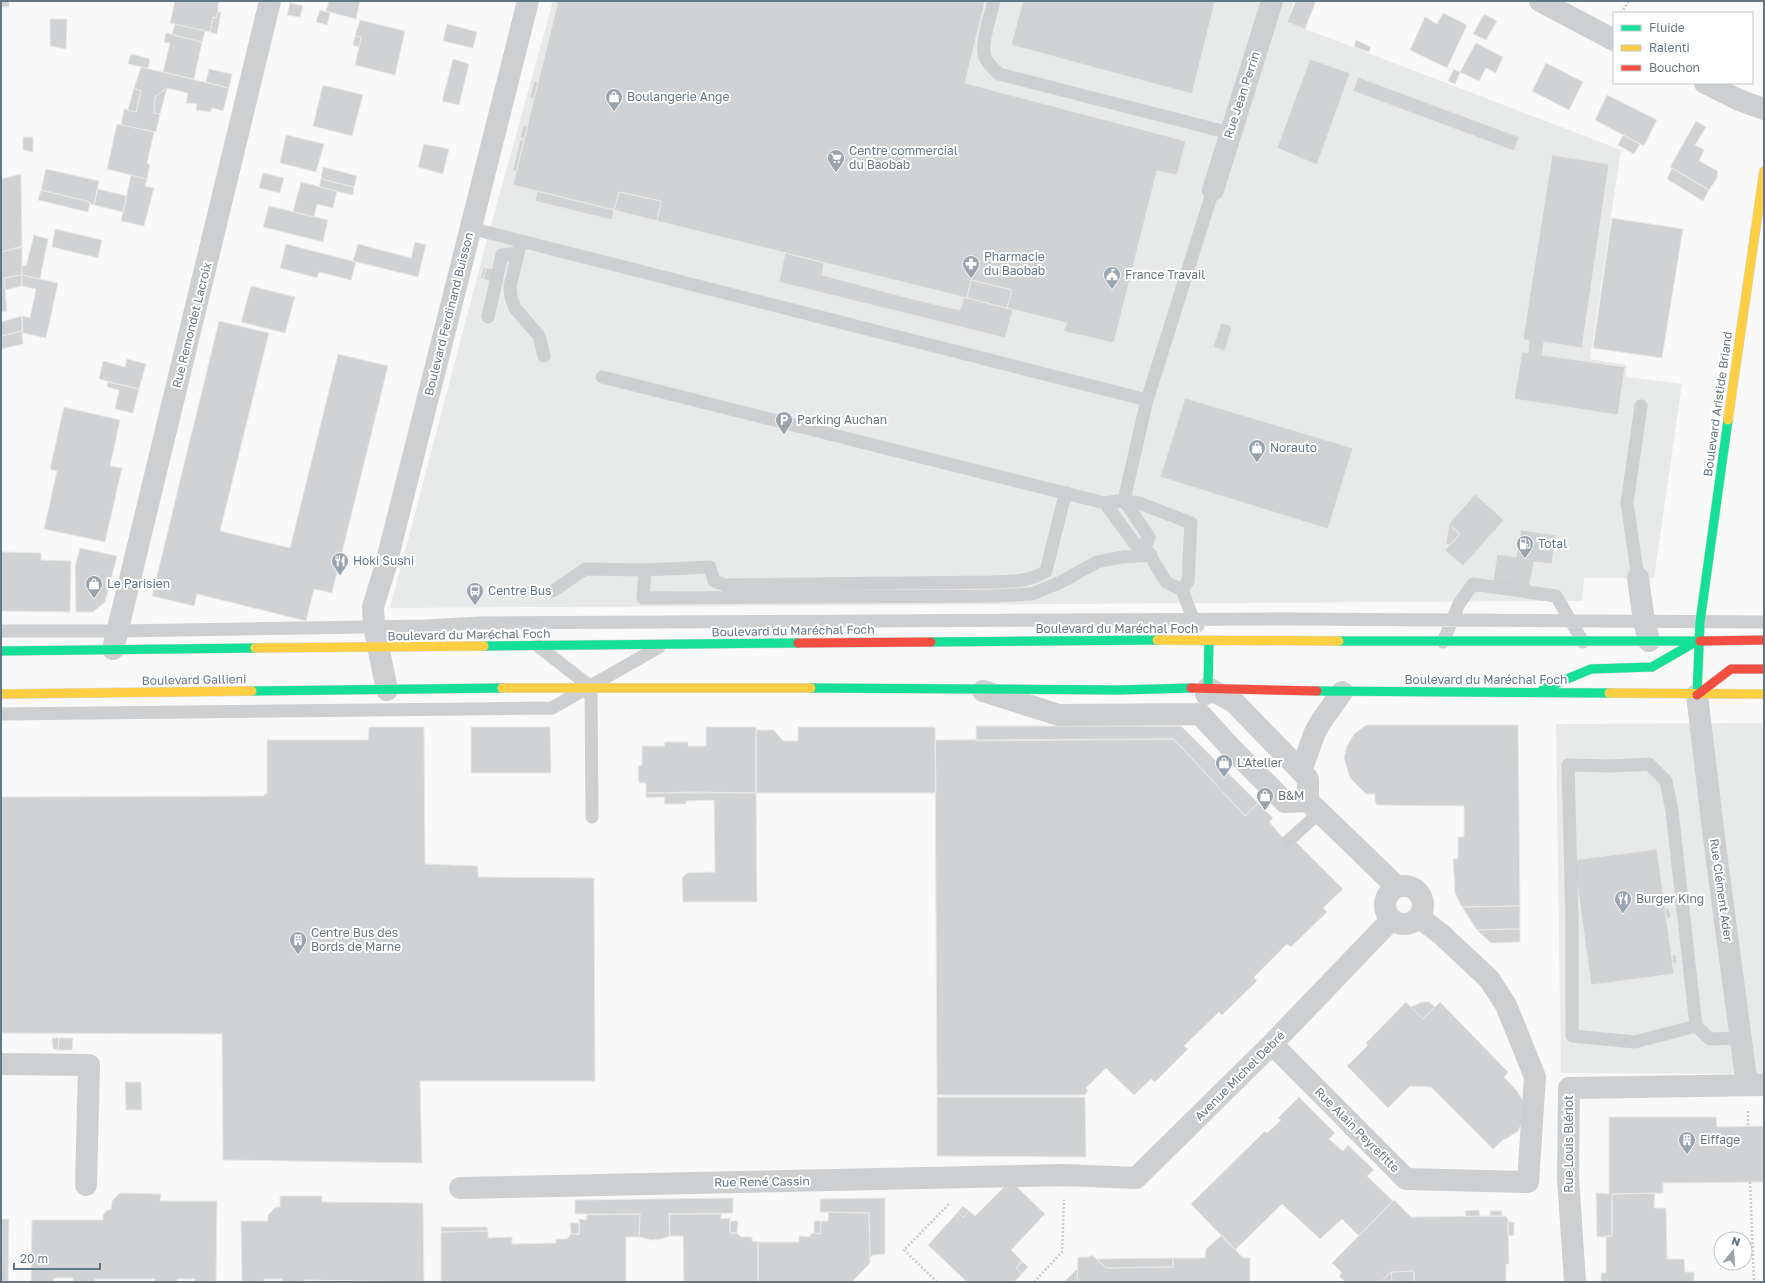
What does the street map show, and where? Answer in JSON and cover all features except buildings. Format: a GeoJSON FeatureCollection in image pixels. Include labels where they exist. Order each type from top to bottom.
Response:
{"type":"FeatureCollection","features":[{"type":"Feature","properties":{"kind":"main road","name":"Boulevard Aristide Briand"},"geometry":{"type":"LineString","coordinates":[[1697,695],[1698,640],[1700,622],[1748,274],[1764,171]]}},
{"type":"Feature","properties":{"kind":"main road"},"geometry":{"type":"LineString","coordinates":[[1748,274],[1760,257]]}},
{"type":"Feature","properties":{"kind":"main road","name":"Boulevard du Maréchal Foch"},"geometry":{"type":"LineString","coordinates":[[377,648],[664,644],[1209,641],[1583,642],[1646,631],[1698,640],[1764,640]]}},
{"type":"Feature","properties":{"kind":"main road"},"geometry":{"type":"LineString","coordinates":[[1,651],[116,640],[377,648]]}},
{"type":"Feature","properties":{"kind":"main road"},"geometry":{"type":"LineString","coordinates":[[1536,692],[1591,669],[1652,667],[1698,640]]}},
{"type":"Feature","properties":{"kind":"main road","name":"Boulevard du Maréchal Foch"},"geometry":{"type":"LineString","coordinates":[[1208,688],[1209,641]]}},
{"type":"Feature","properties":{"kind":"main road"},"geometry":{"type":"LineString","coordinates":[[1697,695],[1731,669],[1764,669]]}},
{"type":"Feature","properties":{"kind":"main road","name":"Boulevard du Maréchal Foch"},"geometry":{"type":"LineString","coordinates":[[387,690],[591,687],[1124,690],[1208,688],[1342,692],[1536,692],[1697,695],[1764,694]]}},
{"type":"Feature","properties":{"kind":"main road","name":"Boulevard Gallieni"},"geometry":{"type":"LineString","coordinates":[[1,694],[387,690]]}},
{"type":"Feature","properties":{"kind":"street","name":"Rue Remondet Lacroix"},"geometry":{"type":"LineString","coordinates":[[116,640],[270,1]]}},
{"type":"Feature","properties":{"kind":"street","name":"Boulevard Ferdinand Buisson"},"geometry":{"type":"LineString","coordinates":[[387,690],[377,648],[373,607],[385,568],[528,1]]}},
{"type":"Feature","properties":{"kind":"street","name":"Rue Jean Perrin"},"geometry":{"type":"LineString","coordinates":[[1213,190],[1272,1]]}},
{"type":"Feature","properties":{"kind":"street"},"geometry":{"type":"LineString","coordinates":[[1540,1],[1613,39]]}},
{"type":"Feature","properties":{"kind":"street"},"geometry":{"type":"LineString","coordinates":[[1707,84],[1739,100],[1764,109]]}},
{"type":"Feature","properties":{"kind":"street"},"geometry":{"type":"LineString","coordinates":[[1638,578],[1646,631]]}},
{"type":"Feature","properties":{"kind":"street"},"geometry":{"type":"LineString","coordinates":[[974,688],[1059,715],[1200,714],[1232,749],[1285,802],[1314,807]]}},
{"type":"Feature","properties":{"kind":"street"},"geometry":{"type":"LineString","coordinates":[[1200,714],[1208,688],[1234,702],[1308,779],[1314,807],[1397,887]]}},
{"type":"Feature","properties":{"kind":"street"},"geometry":{"type":"LineString","coordinates":[[1301,772],[1315,732],[1342,692]]}},
{"type":"Feature","properties":{"kind":"street","name":"Rue Clément Ader"},"geometry":{"type":"LineString","coordinates":[[1697,695],[1715,846],[1741,1038],[1755,1085]]}},
{"type":"Feature","properties":{"kind":"street"},"geometry":{"type":"LineString","coordinates":[[1409,886],[1420,894],[1424,905],[1420,918],[1415,922],[1403,925],[1391,920],[1385,908],[1385,902],[1391,891],[1397,887],[1409,886]]}},
{"type":"Feature","properties":{"kind":"street","name":"Rue Alain Peyrefitte"},"geometry":{"type":"LineString","coordinates":[[1272,1044],[1406,1179],[1528,1182],[1535,1077],[1506,1005],[1489,979],[1441,934],[1420,918]]}},
{"type":"Feature","properties":{"kind":"street","name":"Avenue Michel Debré"},"geometry":{"type":"LineString","coordinates":[[1064,1175],[1136,1178],[1272,1044],[1391,920]]}},
{"type":"Feature","properties":{"kind":"street"},"geometry":{"type":"LineString","coordinates":[[1,1064],[88,1065],[86,1185]]}},
{"type":"Feature","properties":{"kind":"street","name":"Rue Louis Blériot"},"geometry":{"type":"LineString","coordinates":[[1575,1282],[1568,1178],[1569,1088],[1755,1085]]}},
{"type":"Feature","properties":{"kind":"street","name":"Rue René Cassin"},"geometry":{"type":"LineString","coordinates":[[460,1188],[1064,1175]]}},
{"type":"Feature","properties":{"kind":"lane"},"geometry":{"type":"LineString","coordinates":[[994,1],[985,42],[984,55],[990,65],[999,74],[1230,133]]}},
{"type":"Feature","properties":{"kind":"lane"},"geometry":{"type":"LineString","coordinates":[[1148,551],[1149,538],[1124,500],[1147,400],[1213,190]]}},
{"type":"Feature","properties":{"kind":"lane"},"geometry":{"type":"LineString","coordinates":[[470,228],[519,247],[1147,400]]}},
{"type":"Feature","properties":{"kind":"lane"},"geometry":{"type":"LineString","coordinates":[[488,317],[502,256],[519,247]]}},
{"type":"Feature","properties":{"kind":"lane"},"geometry":{"type":"LineString","coordinates":[[519,247],[510,286],[511,297],[515,308],[539,336],[544,356]]}},
{"type":"Feature","properties":{"kind":"lane"},"geometry":{"type":"LineString","coordinates":[[602,377],[1105,502],[1124,500],[1139,503],[1191,523],[1188,581],[1182,590]]}},
{"type":"Feature","properties":{"kind":"lane"},"geometry":{"type":"LineString","coordinates":[[1638,578],[1627,503],[1641,406]]}},
{"type":"Feature","properties":{"kind":"lane"},"geometry":{"type":"LineString","coordinates":[[553,591],[585,569],[645,570],[710,566],[714,581],[725,585],[992,582],[1026,580],[1039,576],[1046,571],[1063,503],[1067,493]]}},
{"type":"Feature","properties":{"kind":"lane"},"geometry":{"type":"LineString","coordinates":[[1105,502],[1135,544],[1148,551],[1166,582],[1182,590],[1194,621],[1209,641]]}},
{"type":"Feature","properties":{"kind":"lane"},"geometry":{"type":"LineString","coordinates":[[645,570],[643,598],[994,596],[1032,594],[1061,582],[1097,562],[1148,551]]}},
{"type":"Feature","properties":{"kind":"lane"},"geometry":{"type":"LineString","coordinates":[[1443,642],[1458,604],[1473,584],[1556,596],[1583,642]]}},
{"type":"Feature","properties":{"kind":"lane"},"geometry":{"type":"LineString","coordinates":[[1,631],[116,640],[374,626],[478,623],[1569,620],[1646,631],[1700,622],[1764,622]]}},
{"type":"Feature","properties":{"kind":"lane"},"geometry":{"type":"LineString","coordinates":[[1,714],[552,708],[664,644]]}},
{"type":"Feature","properties":{"kind":"lane"},"geometry":{"type":"LineString","coordinates":[[538,646],[591,687]]}},
{"type":"Feature","properties":{"kind":"lane"},"geometry":{"type":"LineString","coordinates":[[591,687],[592,817]]}},
{"type":"Feature","properties":{"kind":"lane"},"geometry":{"type":"LineString","coordinates":[[1696,1026],[1635,1042],[1572,1036],[1572,919],[1568,765],[1613,766],[1649,764],[1666,782],[1672,811],[1696,1026],[1710,1039],[1741,1038]]}},
{"type":"Feature","properties":{"kind":"lane"},"geometry":{"type":"LineString","coordinates":[[1287,842],[1314,807]]}},
{"type":"Feature","properties":{"kind":"path"},"geometry":{"type":"LineString","coordinates":[[1622,12],[1628,1]]}},
{"type":"Feature","properties":{"kind":"path"},"geometry":{"type":"LineString","coordinates":[[1034,1282],[1062,1252],[1064,1175]]}},
{"type":"Feature","properties":{"kind":"path"},"geometry":{"type":"LineString","coordinates":[[937,1282],[904,1250],[950,1203],[949,1178]]}},
{"type":"Feature","properties":{"kind":"path"},"geometry":{"type":"LineString","coordinates":[[1750,1182],[1754,1282]]}},
{"type":"Feature","properties":{"kind":"shaded area"},"geometry":{"type":"Polygon","coordinates":[[[553,1],[1294,1],[1287,22],[1621,150],[1590,359],[1626,365],[1626,377],[1682,384],[1654,578],[1584,578],[1582,601],[390,608],[488,236],[553,1]]]}},
{"type":"Feature","properties":{"kind":"shaded area"},"geometry":{"type":"Polygon","coordinates":[[[1764,723],[1764,1074],[1561,1073],[1556,724],[1764,723]]]}},
{"type":"Feature","properties":{"kind":"traffic: fast"},"geometry":{"type":"LineString","coordinates":[[1697,695],[1700,622],[1728,420]]}},
{"type":"Feature","properties":{"kind":"traffic: fast"},"geometry":{"type":"LineString","coordinates":[[931,642],[1157,640]]}},
{"type":"Feature","properties":{"kind":"traffic: fast"},"geometry":{"type":"LineString","coordinates":[[1208,688],[1209,641]]}},
{"type":"Feature","properties":{"kind":"traffic: fast"},"geometry":{"type":"LineString","coordinates":[[1339,641],[1700,641]]}},
{"type":"Feature","properties":{"kind":"traffic: fast"},"geometry":{"type":"LineString","coordinates":[[1543,689],[1591,669],[1652,667],[1697,641]]}},
{"type":"Feature","properties":{"kind":"traffic: fast"},"geometry":{"type":"LineString","coordinates":[[484,646],[798,643]]}},
{"type":"Feature","properties":{"kind":"traffic: fast"},"geometry":{"type":"LineString","coordinates":[[1,651],[255,648]]}},
{"type":"Feature","properties":{"kind":"traffic: fast"},"geometry":{"type":"LineString","coordinates":[[252,691],[502,688]]}},
{"type":"Feature","properties":{"kind":"traffic: fast"},"geometry":{"type":"LineString","coordinates":[[811,688],[1119,690],[1191,688]]}},
{"type":"Feature","properties":{"kind":"traffic: fast"},"geometry":{"type":"LineString","coordinates":[[1317,691],[1609,693]]}},
{"type":"Feature","properties":{"kind":"traffic: slow"},"geometry":{"type":"LineString","coordinates":[[1728,420],[1764,171]]}},
{"type":"Feature","properties":{"kind":"traffic: slow"},"geometry":{"type":"LineString","coordinates":[[1157,640],[1339,641]]}},
{"type":"Feature","properties":{"kind":"traffic: slow"},"geometry":{"type":"LineString","coordinates":[[255,648],[484,646]]}},
{"type":"Feature","properties":{"kind":"traffic: slow"},"geometry":{"type":"LineString","coordinates":[[502,688],[811,688]]}},
{"type":"Feature","properties":{"kind":"traffic: slow"},"geometry":{"type":"LineString","coordinates":[[1,694],[252,691]]}},
{"type":"Feature","properties":{"kind":"traffic: slow"},"geometry":{"type":"LineString","coordinates":[[1609,693],[1764,694]]}},
{"type":"Feature","properties":{"kind":"traffic: jam"},"geometry":{"type":"LineString","coordinates":[[1700,641],[1764,640]]}},
{"type":"Feature","properties":{"kind":"traffic: jam"},"geometry":{"type":"LineString","coordinates":[[798,643],[931,642]]}},
{"type":"Feature","properties":{"kind":"traffic: jam"},"geometry":{"type":"LineString","coordinates":[[1697,695],[1731,669],[1764,669]]}},
{"type":"Feature","properties":{"kind":"traffic: jam"},"geometry":{"type":"LineString","coordinates":[[1191,688],[1317,691]]}},
{"type":"Feature","properties":{"kind":"place","name":"Boulangerie Ange"},"geometry":{"type":"Point","coordinates":[614,112]}},
{"type":"Feature","properties":{"kind":"place","name":"Centre commercial du Baobab"},"geometry":{"type":"Point","coordinates":[836,173]}},
{"type":"Feature","properties":{"kind":"place","name":"Pharmacie du Baobab"},"geometry":{"type":"Point","coordinates":[971,279]}},
{"type":"Feature","properties":{"kind":"place","name":"France Travail"},"geometry":{"type":"Point","coordinates":[1112,290]}},
{"type":"Feature","properties":{"kind":"place","name":"Parking Auchan"},"geometry":{"type":"Point","coordinates":[784,435]}},
{"type":"Feature","properties":{"kind":"place","name":"Norauto"},"geometry":{"type":"Point","coordinates":[1257,463]}},
{"type":"Feature","properties":{"kind":"place","name":"Total"},"geometry":{"type":"Point","coordinates":[1525,559]}},
{"type":"Feature","properties":{"kind":"place","name":"Hoki Sushi"},"geometry":{"type":"Point","coordinates":[340,576]}},
{"type":"Feature","properties":{"kind":"place","name":"Le Parisien"},"geometry":{"type":"Point","coordinates":[94,599]}},
{"type":"Feature","properties":{"kind":"place","name":"Centre Bus"},"geometry":{"type":"Point","coordinates":[475,606]}},
{"type":"Feature","properties":{"kind":"place","name":"L'Atelier"},"geometry":{"type":"Point","coordinates":[1224,778]}},
{"type":"Feature","properties":{"kind":"place","name":"B&M"},"geometry":{"type":"Point","coordinates":[1265,811]}},
{"type":"Feature","properties":{"kind":"place","name":"Burger King"},"geometry":{"type":"Point","coordinates":[1623,914]}},
{"type":"Feature","properties":{"kind":"place","name":"Centre Bus des Bords de Marne"},"geometry":{"type":"Point","coordinates":[298,955]}},
{"type":"Feature","properties":{"kind":"place","name":"Eiffage"},"geometry":{"type":"Point","coordinates":[1687,1155]}}]}
